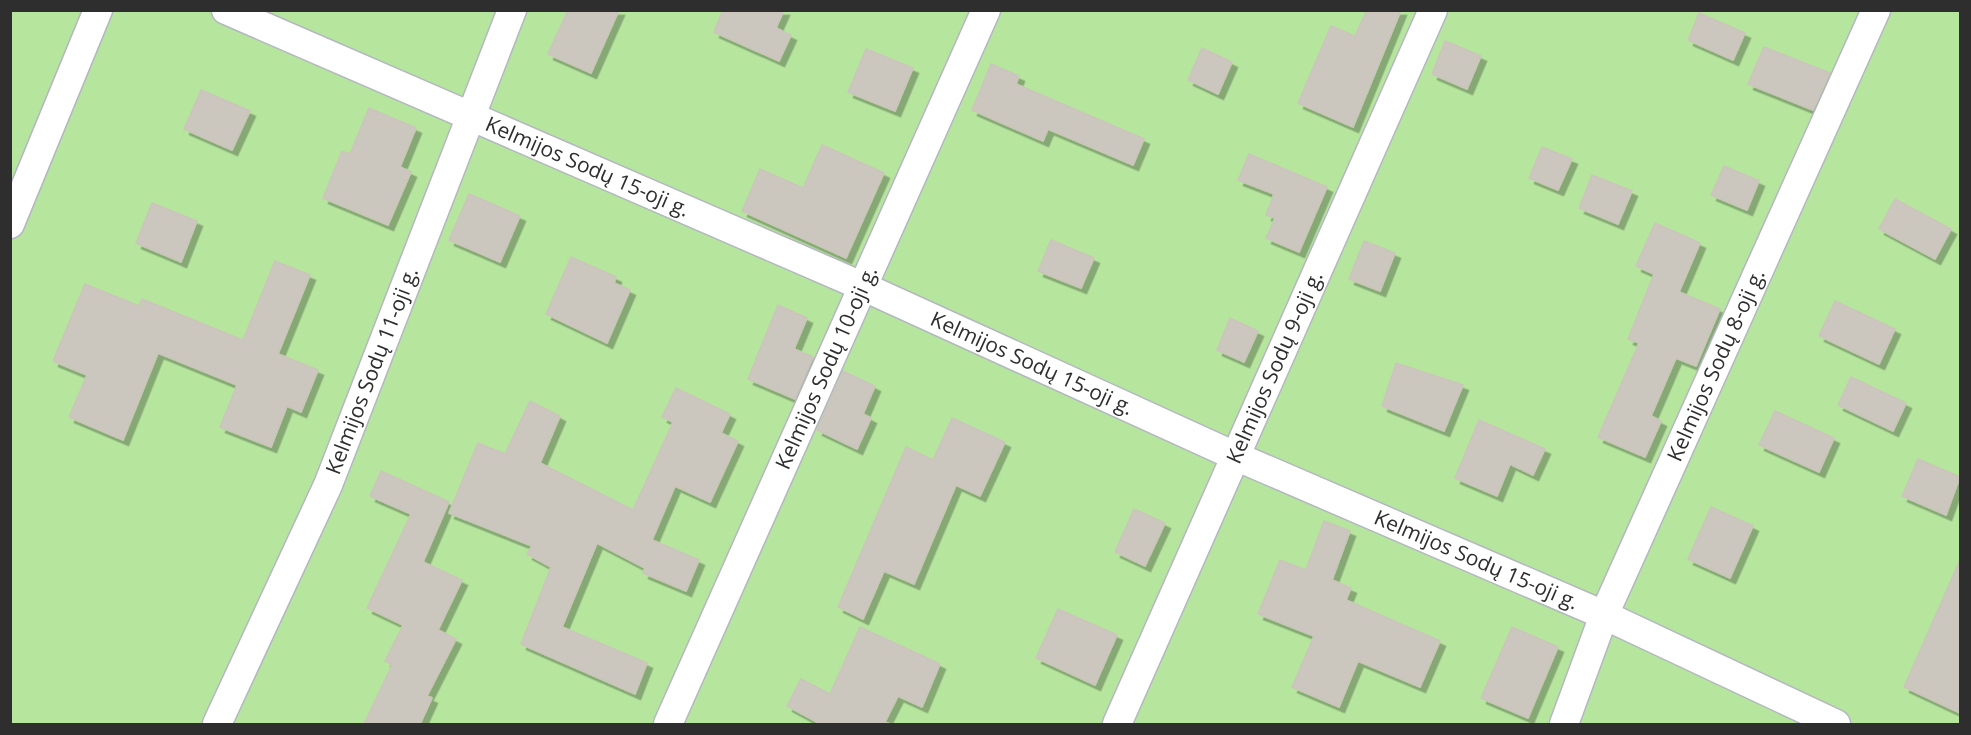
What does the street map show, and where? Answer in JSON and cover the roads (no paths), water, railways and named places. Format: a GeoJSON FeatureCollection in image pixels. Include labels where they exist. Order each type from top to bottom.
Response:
{"type":"FeatureCollection","features":[{"type":"Feature","properties":{"kind":"street"},"geometry":{"type":"LineString","coordinates":[[10,224],[98,10]]}},
{"type":"Feature","properties":{"kind":"street","name":"Kelmijos Sodų 15-oji g."},"geometry":{"type":"LineString","coordinates":[[226,10],[864,287],[1235,456],[1604,615],[1836,724]]}},
{"type":"Feature","properties":{"kind":"street","name":"Kelmijos Sodų 11-oji g."},"geometry":{"type":"LineString","coordinates":[[217,724],[328,485],[512,10]]}},
{"type":"Feature","properties":{"kind":"street","name":"Kelmijos Sodų 10-oji g."},"geometry":{"type":"LineString","coordinates":[[668,724],[986,10]]}},
{"type":"Feature","properties":{"kind":"street","name":"Kelmijos Sodų 9-oji g."},"geometry":{"type":"LineString","coordinates":[[1118,724],[1433,10]]}},
{"type":"Feature","properties":{"kind":"street","name":"Kelmijos Sodų 8-oji g."},"geometry":{"type":"LineString","coordinates":[[1564,724],[1604,615],[1876,10]]}}]}
